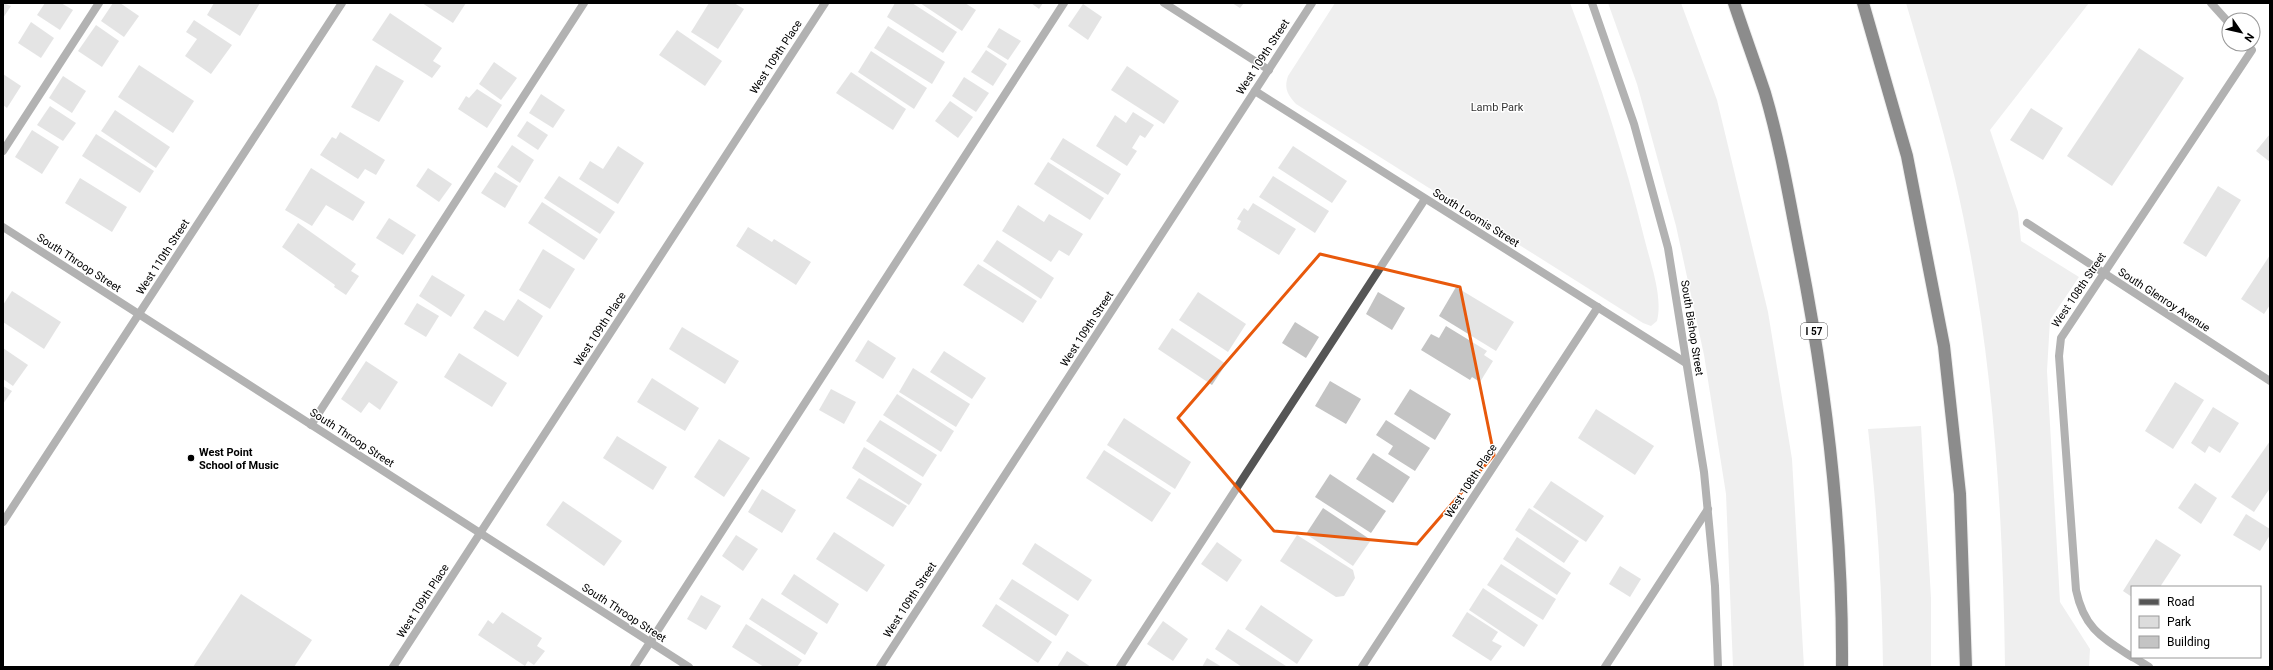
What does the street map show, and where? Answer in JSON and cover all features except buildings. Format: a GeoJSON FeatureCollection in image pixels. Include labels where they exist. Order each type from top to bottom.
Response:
{"type":"FeatureCollection","features":[{"type":"Feature","properties":{"kind":"highway","name":"I 57"},"geometry":{"type":"LineString","coordinates":[[1734,3],[1765,94],[1788,189],[1810,307],[1835,498],[1842,629],[1842,667]]}},
{"type":"Feature","properties":{"kind":"highway"},"geometry":{"type":"LineString","coordinates":[[1863,3],[1907,156],[1944,346],[1960,494],[1966,667]]}},
{"type":"Feature","properties":{"kind":"street"},"geometry":{"type":"LineString","coordinates":[[3,151],[99,3]]}},
{"type":"Feature","properties":{"kind":"street","name":"West 110th Street"},"geometry":{"type":"LineString","coordinates":[[3,522],[342,3]]}},
{"type":"Feature","properties":{"kind":"street"},"geometry":{"type":"LineString","coordinates":[[311,425],[584,3]]}},
{"type":"Feature","properties":{"kind":"street","name":"West 109th Place"},"geometry":{"type":"LineString","coordinates":[[393,667],[825,3]]}},
{"type":"Feature","properties":{"kind":"street"},"geometry":{"type":"LineString","coordinates":[[634,667],[1064,3]]}},
{"type":"Feature","properties":{"kind":"street"},"geometry":{"type":"LineString","coordinates":[[1164,3],[1269,70]]}},
{"type":"Feature","properties":{"kind":"street","name":"West 109th Street"},"geometry":{"type":"LineString","coordinates":[[880,667],[1312,3]]}},
{"type":"Feature","properties":{"kind":"street","name":"South Bishop Street"},"geometry":{"type":"LineString","coordinates":[[1592,3],[1634,124],[1668,248],[1704,472],[1715,586],[1718,667]]}},
{"type":"Feature","properties":{"kind":"street"},"geometry":{"type":"LineString","coordinates":[[2211,3],[2221,14]]}},
{"type":"Feature","properties":{"kind":"street","name":"West 108th Street"},"geometry":{"type":"LineString","coordinates":[[2131,656],[2092,628],[2080,608],[2076,590],[2058,356],[2061,338],[2104,274],[2246,52]]}},
{"type":"Feature","properties":{"kind":"street","name":"South Loomis Street"},"geometry":{"type":"LineString","coordinates":[[1255,91],[1686,363]]}},
{"type":"Feature","properties":{"kind":"street"},"geometry":{"type":"LineString","coordinates":[[1120,667],[1425,199]]}},
{"type":"Feature","properties":{"kind":"street","name":"South Glenroy Avenue"},"geometry":{"type":"LineString","coordinates":[[2027,223],[2270,381]]}},
{"type":"Feature","properties":{"kind":"street","name":"South Throop Street"},"geometry":{"type":"LineString","coordinates":[[3,227],[688,667]]}},
{"type":"Feature","properties":{"kind":"street","name":"West 108th Place"},"geometry":{"type":"LineString","coordinates":[[1362,667],[1598,307]]}},
{"type":"Feature","properties":{"kind":"street"},"geometry":{"type":"LineString","coordinates":[[1605,667],[1708,509]]}},
{"type":"Feature","properties":{"kind":"street"},"geometry":{"type":"LineString","coordinates":[[2134,658],[2149,667]]}},
{"type":"Feature","properties":{"kind":"highlighted area"},"geometry":{"type":"Polygon","coordinates":[[[1320,254],[1460,287],[1494,455],[1417,544],[1274,531],[1178,418],[1320,254]]]}},
{"type":"Feature","properties":{"kind":"green space","name":"Lamb Park"},"geometry":{"type":"Polygon","coordinates":[[[1335,3],[1570,3],[1602,91],[1629,181],[1656,281],[1658,302],[1657,321],[1651,326],[1643,323],[1296,104],[1287,91],[1286,84],[1288,76],[1335,3]]]}},
{"type":"Feature","properties":{"kind":"green space"},"geometry":{"type":"Polygon","coordinates":[[[1608,3],[1681,3],[1717,100],[1768,312],[1792,459],[1804,667],[1733,667],[1726,494],[1704,355],[1676,226],[1637,84],[1608,3]]]}},
{"type":"Feature","properties":{"kind":"green space"},"geometry":{"type":"Polygon","coordinates":[[[1906,3],[2089,3],[1990,130],[2018,212],[2021,241],[2079,277],[2050,320],[2047,371],[2060,602],[2090,649],[2089,667],[2005,667],[2002,544],[1998,483],[1987,360],[1978,299],[1968,239],[1955,179],[1938,113],[1906,3]]]}},
{"type":"Feature","properties":{"kind":"green space"},"geometry":{"type":"Polygon","coordinates":[[[1921,426],[1931,598],[1931,667],[1883,667],[1882,607],[1874,489],[1868,429],[1921,426]]]}},
{"type":"Feature","properties":{"kind":"place","name":"West Point School of Music"},"geometry":{"type":"Point","coordinates":[191,458]}}]}
